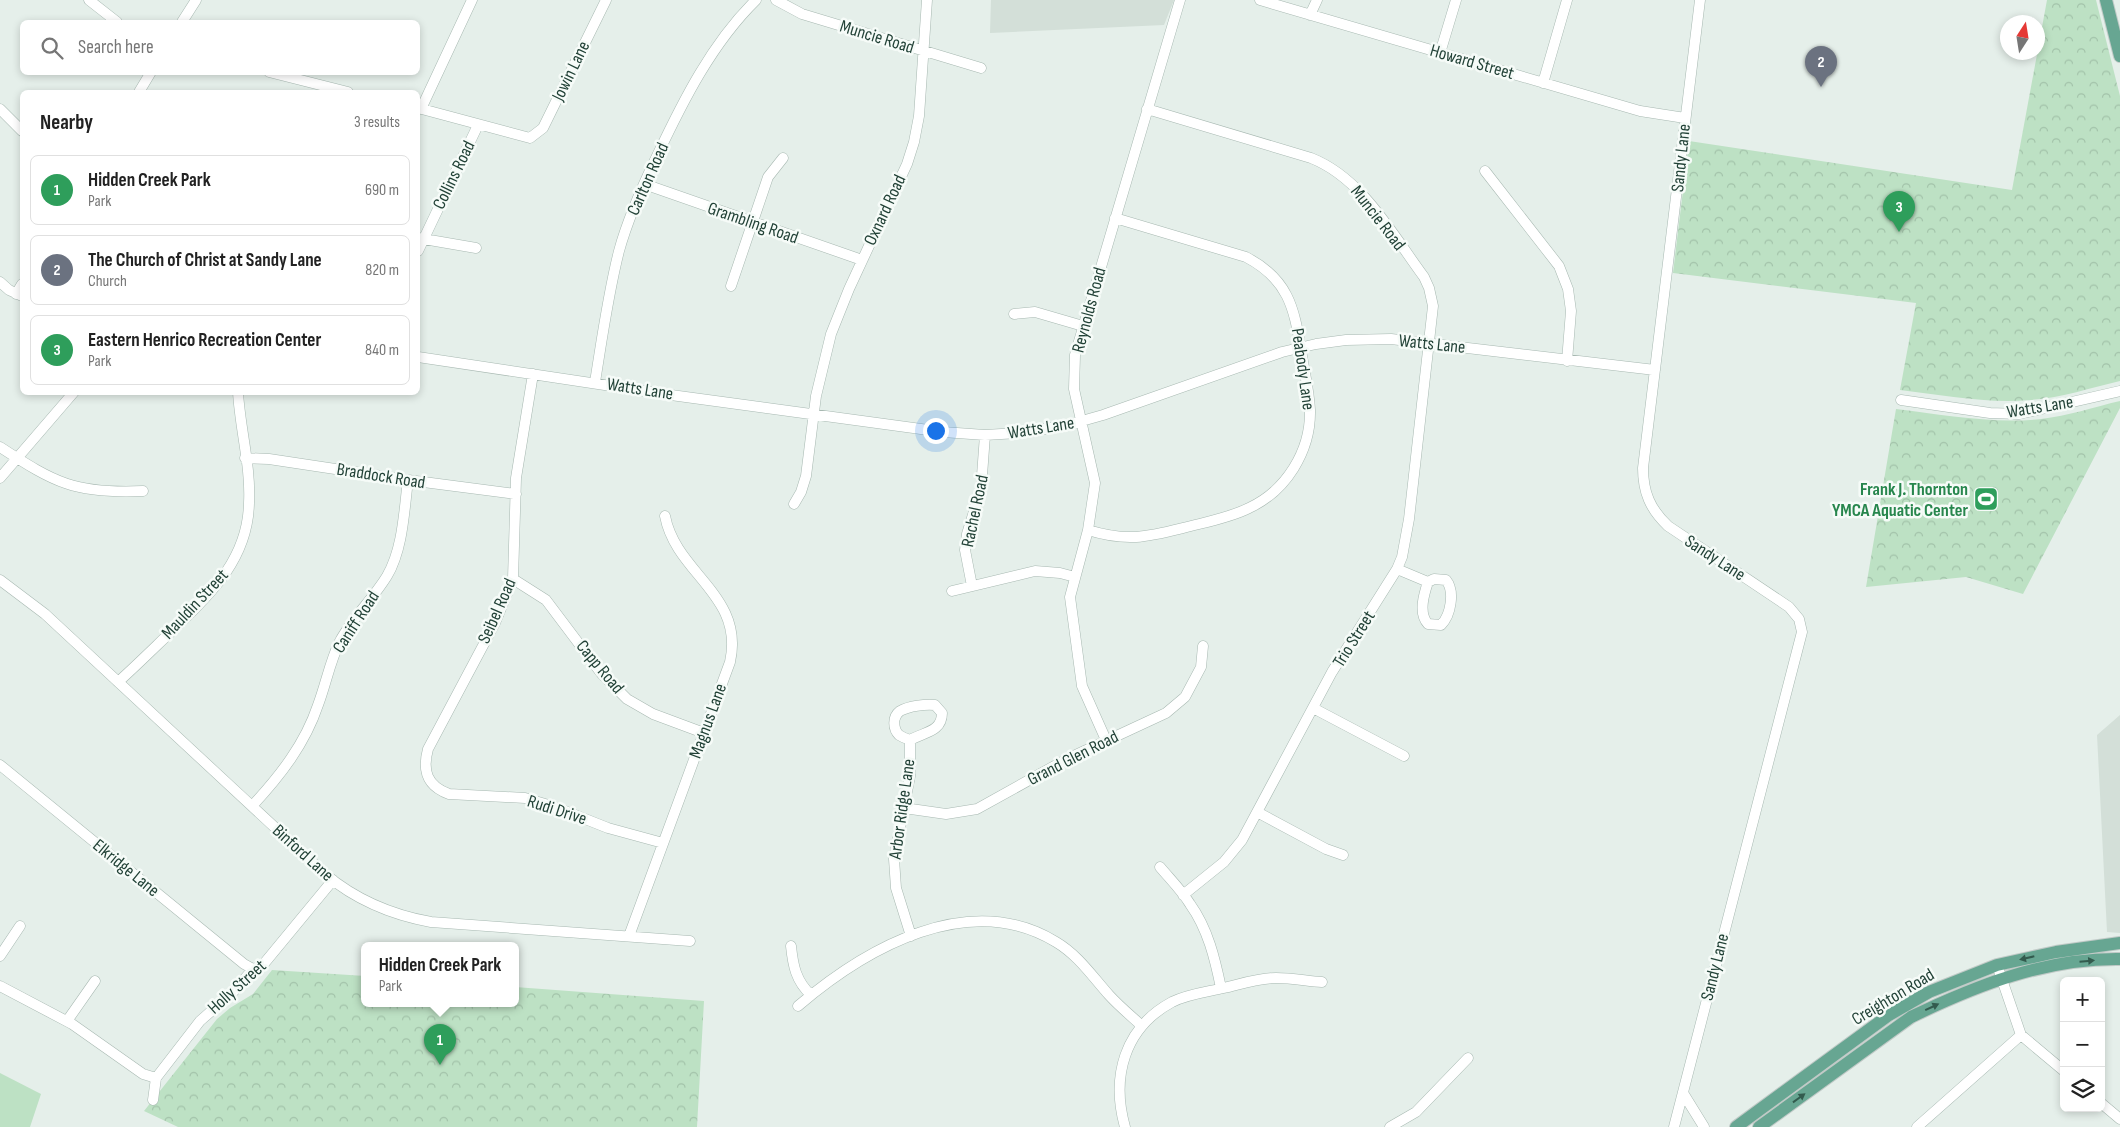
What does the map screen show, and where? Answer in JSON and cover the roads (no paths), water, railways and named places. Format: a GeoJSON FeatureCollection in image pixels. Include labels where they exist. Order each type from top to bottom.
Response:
{"type":"FeatureCollection","features":[{"type":"Feature","properties":{"kind":"main road"},"geometry":{"type":"LineString","coordinates":[[2106,0],[2120,56]]}},
{"type":"Feature","properties":{"kind":"main road","name":"Creighton Road"},"geometry":{"type":"LineString","coordinates":[[1736,1127],[1889,1015],[1929,992],[1997,965],[2065,950],[2120,943]]}},
{"type":"Feature","properties":{"kind":"main road","name":"Creighton Road"},"geometry":{"type":"LineString","coordinates":[[1759,1127],[1911,1017],[2001,978],[2064,964],[2120,959]]}},
{"type":"Feature","properties":{"kind":"street"},"geometry":{"type":"LineString","coordinates":[[88,0],[114,20]]}},
{"type":"Feature","properties":{"kind":"street"},"geometry":{"type":"LineString","coordinates":[[183,20],[196,0]]}},
{"type":"Feature","properties":{"kind":"street"},"geometry":{"type":"LineString","coordinates":[[420,106],[472,0]]}},
{"type":"Feature","properties":{"kind":"street","name":"Jowin Lane"},"geometry":{"type":"LineString","coordinates":[[478,125],[530,138],[543,128],[606,0]]}},
{"type":"Feature","properties":{"kind":"street","name":"Carlton Road"},"geometry":{"type":"LineString","coordinates":[[595,382],[614,269],[632,212],[684,100],[735,22],[756,0]]}},
{"type":"Feature","properties":{"kind":"street","name":"Muncie Road"},"geometry":{"type":"LineString","coordinates":[[776,0],[802,14],[981,68]]}},
{"type":"Feature","properties":{"kind":"street","name":"Oxnard Road"},"geometry":{"type":"LineString","coordinates":[[794,504],[801,492],[806,476],[823,360],[831,334],[911,152],[919,116],[928,0]]}},
{"type":"Feature","properties":{"kind":"street","name":"Reynolds Road"},"geometry":{"type":"LineString","coordinates":[[1106,740],[1082,686],[1070,597],[1088,530],[1095,483],[1074,389],[1075,356],[1180,0]]}},
{"type":"Feature","properties":{"kind":"street","name":"Howard Street"},"geometry":{"type":"LineString","coordinates":[[1260,0],[1640,111],[1685,118]]}},
{"type":"Feature","properties":{"kind":"street"},"geometry":{"type":"LineString","coordinates":[[1310,15],[1317,0]]}},
{"type":"Feature","properties":{"kind":"street"},"geometry":{"type":"LineString","coordinates":[[1440,53],[1456,0]]}},
{"type":"Feature","properties":{"kind":"street"},"geometry":{"type":"LineString","coordinates":[[1543,83],[1567,0]]}},
{"type":"Feature","properties":{"kind":"street","name":"Sandy Lane"},"geometry":{"type":"LineString","coordinates":[[1674,1127],[1802,632],[1799,619],[1789,607],[1678,534],[1662,520],[1648,502],[1644,488],[1643,468],[1700,0]]}},
{"type":"Feature","properties":{"kind":"street"},"geometry":{"type":"LineString","coordinates":[[141,90],[150,75]]}},
{"type":"Feature","properties":{"kind":"street"},"geometry":{"type":"LineString","coordinates":[[281,75],[340,90]]}},
{"type":"Feature","properties":{"kind":"street"},"geometry":{"type":"LineString","coordinates":[[420,108],[478,125]]}},
{"type":"Feature","properties":{"kind":"street"},"geometry":{"type":"LineString","coordinates":[[0,109],[20,129]]}},
{"type":"Feature","properties":{"kind":"street","name":"Muncie Road"},"geometry":{"type":"LineString","coordinates":[[1147,109],[1311,158],[1345,177],[1360,191],[1424,277],[1429,288],[1433,306],[1430,343]]}},
{"type":"Feature","properties":{"kind":"street","name":"Collins Road"},"geometry":{"type":"LineString","coordinates":[[420,239],[478,125]]}},
{"type":"Feature","properties":{"kind":"street"},"geometry":{"type":"LineString","coordinates":[[731,286],[768,177],[783,158]]}},
{"type":"Feature","properties":{"kind":"street"},"geometry":{"type":"LineString","coordinates":[[1484,171],[1558,266],[1568,289],[1571,311],[1567,361]]}},
{"type":"Feature","properties":{"kind":"street","name":"Grambling Road"},"geometry":{"type":"LineString","coordinates":[[644,184],[862,260]]}},
{"type":"Feature","properties":{"kind":"street","name":"Peabody Lane"},"geometry":{"type":"LineString","coordinates":[[1088,530],[1121,538],[1149,537],[1231,516],[1262,502],[1275,491],[1297,464],[1306,442],[1309,425],[1310,410],[1295,313],[1288,296],[1276,280],[1257,263],[1234,253],[1115,218]]}},
{"type":"Feature","properties":{"kind":"street"},"geometry":{"type":"LineString","coordinates":[[420,239],[476,248]]}},
{"type":"Feature","properties":{"kind":"street"},"geometry":{"type":"LineString","coordinates":[[0,282],[19,295]]}},
{"type":"Feature","properties":{"kind":"street"},"geometry":{"type":"LineString","coordinates":[[1014,314],[1035,312],[1083,326]]}},
{"type":"Feature","properties":{"kind":"street","name":"Watts Lane"},"geometry":{"type":"LineString","coordinates":[[420,357],[943,432],[985,435],[1041,430],[1081,422],[1300,347],[1361,339],[1391,339],[1430,343],[1567,361],[1655,370]]}},
{"type":"Feature","properties":{"kind":"street","name":"Trio Street"},"geometry":{"type":"LineString","coordinates":[[1183,895],[1224,862],[1234,851],[1332,672],[1397,569],[1402,557],[1409,520],[1430,343]]}},
{"type":"Feature","properties":{"kind":"street","name":"Seibel Road"},"geometry":{"type":"LineString","coordinates":[[449,794],[436,788],[426,775],[424,765],[428,749],[494,622],[513,579],[516,478],[532,374]]}},
{"type":"Feature","properties":{"kind":"street","name":"Watts Lane"},"geometry":{"type":"LineString","coordinates":[[1901,400],[1990,413],[2019,414],[2120,391]]}},
{"type":"Feature","properties":{"kind":"street"},"geometry":{"type":"LineString","coordinates":[[0,478],[71,395]]}},
{"type":"Feature","properties":{"kind":"street","name":"Mauldin Street"},"geometry":{"type":"LineString","coordinates":[[118,682],[203,601],[228,571],[243,540],[249,514],[250,492],[238,395]]}},
{"type":"Feature","properties":{"kind":"street","name":"Rachel Road"},"geometry":{"type":"LineString","coordinates":[[972,586],[965,550],[967,534],[981,489],[985,435]]}},
{"type":"Feature","properties":{"kind":"street"},"geometry":{"type":"LineString","coordinates":[[0,447],[47,477],[72,486],[104,492],[143,492]]}},
{"type":"Feature","properties":{"kind":"street","name":"Braddock Road"},"geometry":{"type":"LineString","coordinates":[[246,458],[269,458],[408,480],[516,494]]}},
{"type":"Feature","properties":{"kind":"street","name":"Caniff Road"},"geometry":{"type":"LineString","coordinates":[[252,806],[285,768],[304,739],[340,641],[390,570],[398,548],[408,480]]}},
{"type":"Feature","properties":{"kind":"street","name":"Magnus Lane"},"geometry":{"type":"LineString","coordinates":[[629,936],[730,662],[733,644],[732,629],[724,608],[670,536],[665,516]]}},
{"type":"Feature","properties":{"kind":"street"},"geometry":{"type":"LineString","coordinates":[[1397,569],[1428,582],[1441,579],[1446,580],[1450,585],[1450,604],[1447,620],[1441,625],[1428,624],[1425,621],[1423,605],[1428,582]]}},
{"type":"Feature","properties":{"kind":"street"},"geometry":{"type":"LineString","coordinates":[[952,590],[1035,571],[1060,573],[1075,577]]}},
{"type":"Feature","properties":{"kind":"street","name":"Capp Road"},"geometry":{"type":"LineString","coordinates":[[513,579],[546,600],[601,673],[627,699],[653,714],[704,733]]}},
{"type":"Feature","properties":{"kind":"street","name":"Binford Lane"},"geometry":{"type":"LineString","coordinates":[[0,580],[34,605],[333,880],[377,907],[416,920],[449,924],[690,941]]}},
{"type":"Feature","properties":{"kind":"street","name":"Grand Glen Road"},"geometry":{"type":"LineString","coordinates":[[904,808],[946,814],[977,809],[1106,740],[1166,713],[1185,697],[1201,667],[1203,646]]}},
{"type":"Feature","properties":{"kind":"street","name":"Arbor Ridge Lane"},"geometry":{"type":"LineString","coordinates":[[935,705],[942,713],[942,721],[937,728],[910,740],[900,736],[894,727],[894,718],[899,712],[920,706],[935,705]]}},
{"type":"Feature","properties":{"kind":"street"},"geometry":{"type":"LineString","coordinates":[[1312,708],[1404,756]]}},
{"type":"Feature","properties":{"kind":"street","name":"Arbor Ridge Lane"},"geometry":{"type":"LineString","coordinates":[[910,740],[910,776],[896,846],[895,875],[899,902],[911,936]]}},
{"type":"Feature","properties":{"kind":"street","name":"Elkridge Lane"},"geometry":{"type":"LineString","coordinates":[[0,764],[244,964],[253,969]]}},
{"type":"Feature","properties":{"kind":"street","name":"Rudi Drive"},"geometry":{"type":"LineString","coordinates":[[449,794],[506,796],[540,802],[608,828],[663,843]]}},
{"type":"Feature","properties":{"kind":"street"},"geometry":{"type":"LineString","coordinates":[[1257,812],[1326,849],[1343,856]]}},
{"type":"Feature","properties":{"kind":"street"},"geometry":{"type":"LineString","coordinates":[[1160,867],[1183,895],[1204,927],[1221,988]]}},
{"type":"Feature","properties":{"kind":"street","name":"Holly Street"},"geometry":{"type":"LineString","coordinates":[[153,1100],[156,1078],[200,1021],[234,990],[253,969],[262,966],[333,880]]}},
{"type":"Feature","properties":{"kind":"street"},"geometry":{"type":"LineString","coordinates":[[798,1006],[856,962],[885,946],[934,928],[980,921],[1011,923],[1028,928],[1057,942],[1071,953],[1119,1005],[1142,1026]]}},
{"type":"Feature","properties":{"kind":"street"},"geometry":{"type":"LineString","coordinates":[[0,956],[20,926]]}},
{"type":"Feature","properties":{"kind":"street"},"geometry":{"type":"LineString","coordinates":[[791,946],[794,970],[803,988],[811,995]]}},
{"type":"Feature","properties":{"kind":"street"},"geometry":{"type":"LineString","coordinates":[[1997,965],[2021,1035],[2060,1068]]}},
{"type":"Feature","properties":{"kind":"street"},"geometry":{"type":"LineString","coordinates":[[1125,1127],[1119,1100],[1120,1072],[1129,1046],[1142,1026],[1171,1003],[1182,998],[1258,980],[1275,978],[1322,982]]}},
{"type":"Feature","properties":{"kind":"street"},"geometry":{"type":"LineString","coordinates":[[67,1021],[95,980]]}},
{"type":"Feature","properties":{"kind":"street"},"geometry":{"type":"LineString","coordinates":[[0,986],[67,1021],[143,1074],[156,1078]]}},
{"type":"Feature","properties":{"kind":"street"},"geometry":{"type":"LineString","coordinates":[[1918,1127],[2021,1035]]}},
{"type":"Feature","properties":{"kind":"street"},"geometry":{"type":"LineString","coordinates":[[1390,1127],[1416,1112],[1468,1058]]}},
{"type":"Feature","properties":{"kind":"street"},"geometry":{"type":"LineString","coordinates":[[1683,1093],[1704,1127]]}},
{"type":"Feature","properties":{"kind":"street"},"geometry":{"type":"LineString","coordinates":[[2105,1106],[2120,1119]]}},
{"type":"Feature","properties":{"kind":"place","name":"The Church of Christ at Sandy Lane"},"geometry":{"type":"Point","coordinates":[1821,87]}},
{"type":"Feature","properties":{"kind":"place","name":"Eastern Henrico Recreation Center"},"geometry":{"type":"Point","coordinates":[1899,232]}},
{"type":"Feature","properties":{"kind":"place","name":"Frank J. Thornton YMCA Aquatic Center"},"geometry":{"type":"Point","coordinates":[1986,499]}},
{"type":"Feature","properties":{"kind":"place","name":"Hidden Creek Park"},"geometry":{"type":"Point","coordinates":[440,1065]}}]}
